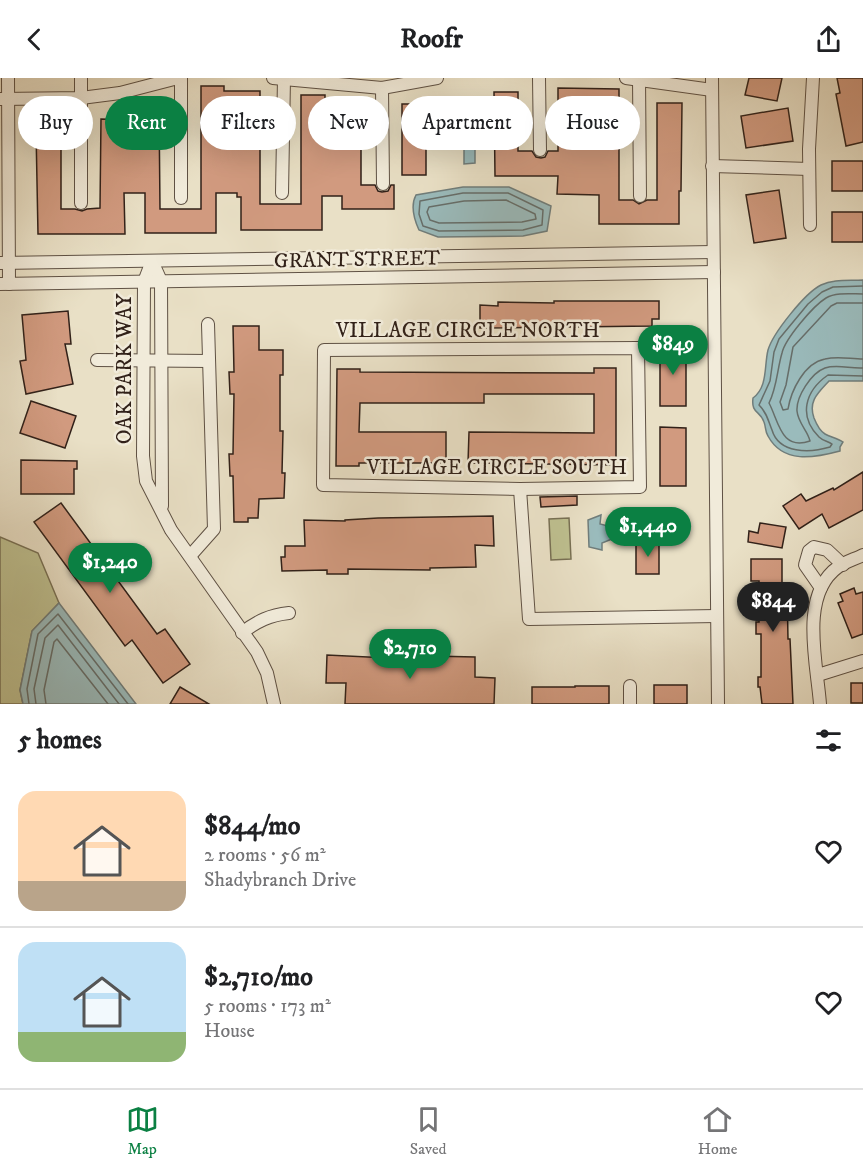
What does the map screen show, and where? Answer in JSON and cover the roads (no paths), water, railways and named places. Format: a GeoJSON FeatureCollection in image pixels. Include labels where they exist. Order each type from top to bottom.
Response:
{"type":"FeatureCollection","features":[{"type":"Feature","properties":{"kind":"street"},"geometry":{"type":"LineString","coordinates":[[4,284],[4,99],[8,78]]}},
{"type":"Feature","properties":{"kind":"street"},"geometry":{"type":"LineString","coordinates":[[81,78],[81,96]]}},
{"type":"Feature","properties":{"kind":"street"},"geometry":{"type":"LineString","coordinates":[[93,96],[120,93],[179,78],[181,198]]}},
{"type":"Feature","properties":{"kind":"street"},"geometry":{"type":"LineString","coordinates":[[282,193],[280,79],[382,88],[437,78]]}},
{"type":"Feature","properties":{"kind":"street"},"geometry":{"type":"LineString","coordinates":[[539,78],[540,150]]}},
{"type":"Feature","properties":{"kind":"street"},"geometry":{"type":"LineString","coordinates":[[626,78],[712,84],[718,704]]}},
{"type":"Feature","properties":{"kind":"street"},"geometry":{"type":"LineString","coordinates":[[810,225],[809,169],[813,78]]}},
{"type":"Feature","properties":{"kind":"street"},"geometry":{"type":"LineString","coordinates":[[639,80],[640,196]]}},
{"type":"Feature","properties":{"kind":"street"},"geometry":{"type":"LineString","coordinates":[[382,88],[383,184]]}},
{"type":"Feature","properties":{"kind":"street"},"geometry":{"type":"LineString","coordinates":[[81,150],[81,203]]}},
{"type":"Feature","properties":{"kind":"street"},"geometry":{"type":"LineString","coordinates":[[712,166],[809,169]]}},
{"type":"Feature","properties":{"kind":"street","name":"GRANT STREET"},"geometry":{"type":"LineString","coordinates":[[4,263],[714,252]]}},
{"type":"Feature","properties":{"kind":"street","name":"OAK PARK WAY"},"geometry":{"type":"LineString","coordinates":[[152,261],[161,281],[162,513]]}},
{"type":"Feature","properties":{"kind":"street","name":"OAK PARK WAY"},"geometry":{"type":"LineString","coordinates":[[152,261],[144,282],[143,456],[146,481],[171,530],[257,652],[267,672],[274,704]]}},
{"type":"Feature","properties":{"kind":"street","name":"GRANT STREET"},"geometry":{"type":"LineString","coordinates":[[4,284],[714,272]]}},
{"type":"Feature","properties":{"kind":"street"},"geometry":{"type":"LineString","coordinates":[[190,556],[214,529],[208,324]]}},
{"type":"Feature","properties":{"kind":"street","name":"VILLAGE CIRCLE NORTH"},"geometry":{"type":"LineString","coordinates":[[323,485],[324,350],[638,348]]}},
{"type":"Feature","properties":{"kind":"street","name":"VILLAGE CIRCLE SOUTH"},"geometry":{"type":"LineString","coordinates":[[323,485],[519,489],[640,487],[638,348]]}},
{"type":"Feature","properties":{"kind":"street"},"geometry":{"type":"LineString","coordinates":[[97,360],[209,361]]}},
{"type":"Feature","properties":{"kind":"street"},"geometry":{"type":"LineString","coordinates":[[519,489],[529,619],[717,616]]}},
{"type":"Feature","properties":{"kind":"street"},"geometry":{"type":"LineString","coordinates":[[821,588],[805,565],[809,550],[814,547],[827,550],[843,565]]}},
{"type":"Feature","properties":{"kind":"street"},"geometry":{"type":"LineString","coordinates":[[820,704],[812,617],[817,596],[837,568],[863,555]]}},
{"type":"Feature","properties":{"kind":"street"},"geometry":{"type":"LineString","coordinates":[[242,633],[269,616],[289,613]]}},
{"type":"Feature","properties":{"kind":"street"},"geometry":{"type":"LineString","coordinates":[[818,675],[863,661]]}},
{"type":"Feature","properties":{"kind":"street"},"geometry":{"type":"LineString","coordinates":[[630,686],[630,704]]}},
{"type":"Feature","properties":{"kind":"water"},"geometry":{"type":"Polygon","coordinates":[[[464,150],[475,150],[475,163],[464,164],[464,150]]]}},
{"type":"Feature","properties":{"kind":"water"},"geometry":{"type":"Polygon","coordinates":[[[463,187],[509,187],[551,206],[547,231],[523,236],[438,237],[419,230],[413,212],[416,195],[463,187]]]}},
{"type":"Feature","properties":{"kind":"water"},"geometry":{"type":"Polygon","coordinates":[[[863,280],[863,381],[829,381],[815,398],[812,407],[814,418],[821,431],[843,442],[840,451],[810,457],[791,455],[774,445],[767,434],[762,418],[753,407],[753,398],[763,382],[768,350],[790,314],[814,289],[831,282],[863,280]]]}},
{"type":"Feature","properties":{"kind":"water"},"geometry":{"type":"Polygon","coordinates":[[[601,515],[600,524],[612,527],[612,539],[602,543],[602,550],[589,547],[588,520],[601,515]]]}},
{"type":"Feature","properties":{"kind":"water"},"geometry":{"type":"Polygon","coordinates":[[[59,603],[136,704],[23,704],[20,690],[32,631],[59,603]]]}}]}
